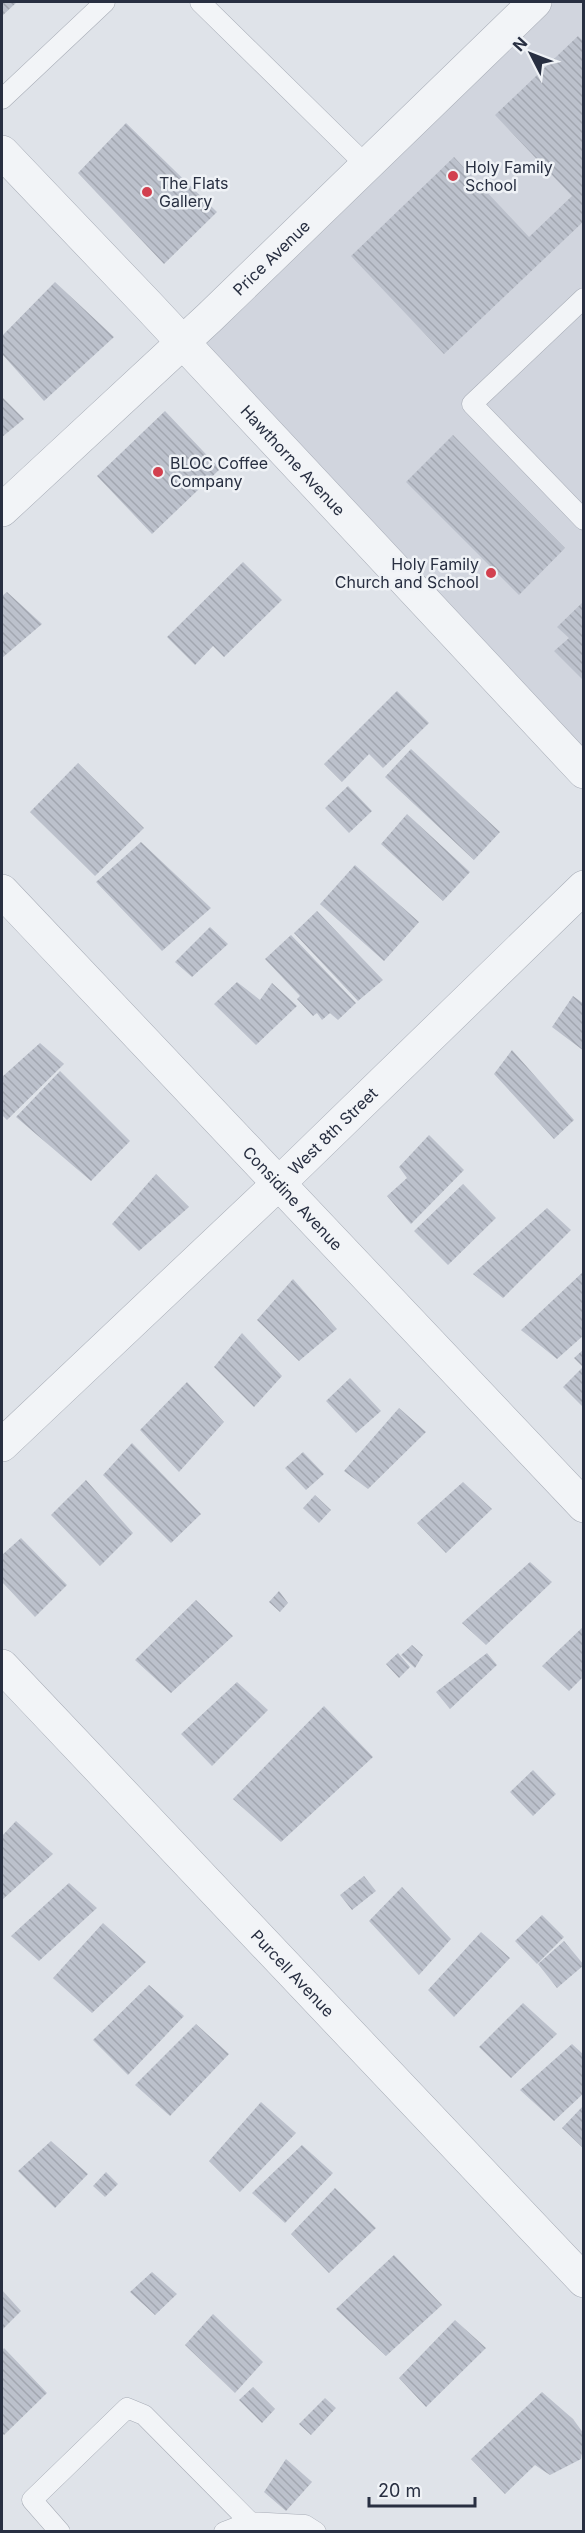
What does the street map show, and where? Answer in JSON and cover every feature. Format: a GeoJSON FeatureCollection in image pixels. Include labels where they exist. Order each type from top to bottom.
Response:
{"type":"FeatureCollection","features":[{"type":"Feature","properties":{"kind":"street","name":"Price Avenue"},"geometry":{"type":"LineString","coordinates":[[2,510],[183,343],[535,2]]}},
{"type":"Feature","properties":{"kind":"street","name":"Hawthorne Avenue"},"geometry":{"type":"LineString","coordinates":[[2,152],[584,772]]}},
{"type":"Feature","properties":{"kind":"street","name":"West 8th Street"},"geometry":{"type":"LineString","coordinates":[[2,1445],[277,1185],[584,887]]}},
{"type":"Feature","properties":{"kind":"street","name":"Considine Avenue"},"geometry":{"type":"LineString","coordinates":[[2,891],[277,1185],[584,1506]]}},
{"type":"Feature","properties":{"kind":"street","name":"Purcell Avenue"},"geometry":{"type":"LineString","coordinates":[[2,1666],[584,2282]]}},
{"type":"Feature","properties":{"kind":"lane"},"geometry":{"type":"LineString","coordinates":[[2,99],[105,2]]}},
{"type":"Feature","properties":{"kind":"lane"},"geometry":{"type":"LineString","coordinates":[[200,2],[366,165]]}},
{"type":"Feature","properties":{"kind":"lane"},"geometry":{"type":"LineString","coordinates":[[584,298],[472,404],[584,520]]}},
{"type":"Feature","properties":{"kind":"lane"},"geometry":{"type":"LineString","coordinates":[[60,2532],[32,2500],[127,2408],[144,2415],[250,2522]]}},
{"type":"Feature","properties":{"kind":"lane"},"geometry":{"type":"LineString","coordinates":[[224,2532],[250,2522],[305,2525],[316,2532]]}},
{"type":"Feature","properties":{"kind":"shaded area","name":"Holy Family Church and School"},"geometry":{"type":"Polygon","coordinates":[[[535,2],[583,2],[583,772],[183,343],[535,2]]]}},
{"type":"Feature","properties":{"kind":"building"},"geometry":{"type":"Polygon","coordinates":[[[2,2],[17,2],[2,16],[2,2]]]}},
{"type":"Feature","properties":{"kind":"building","name":"Holy Family School"},"geometry":{"type":"Polygon","coordinates":[[[578,36],[584,42],[584,221],[444,354],[351,256],[454,157],[529,237],[572,196],[495,115],[578,36]]]}},
{"type":"Feature","properties":{"kind":"building","name":"The Flats Gallery"},"geometry":{"type":"Polygon","coordinates":[[[126,123],[217,212],[164,264],[78,173],[126,123]]]}},
{"type":"Feature","properties":{"kind":"building"},"geometry":{"type":"Polygon","coordinates":[[[55,282],[114,337],[44,401],[2,354],[2,336],[55,282]]]}},
{"type":"Feature","properties":{"kind":"building"},"geometry":{"type":"Polygon","coordinates":[[[2,397],[24,419],[2,437],[2,397]]]}},
{"type":"Feature","properties":{"kind":"building","name":"BLOC Coffee Company"},"geometry":{"type":"Polygon","coordinates":[[[165,411],[220,469],[152,534],[97,476],[165,411]]]}},
{"type":"Feature","properties":{"kind":"building"},"geometry":{"type":"Polygon","coordinates":[[[453,435],[565,548],[519,595],[406,482],[453,435]]]}},
{"type":"Feature","properties":{"kind":"building"},"geometry":{"type":"Polygon","coordinates":[[[243,562],[282,600],[224,657],[213,646],[195,665],[167,637],[243,562]]]}},
{"type":"Feature","properties":{"kind":"building"},"geometry":{"type":"Polygon","coordinates":[[[7,592],[42,624],[2,658],[2,596],[7,592]]]}},
{"type":"Feature","properties":{"kind":"building"},"geometry":{"type":"Polygon","coordinates":[[[584,601],[584,681],[554,651],[569,638],[557,627],[584,601]]]}},
{"type":"Feature","properties":{"kind":"building"},"geometry":{"type":"Polygon","coordinates":[[[397,691],[429,723],[383,768],[369,754],[342,782],[324,764],[397,691]]]}},
{"type":"Feature","properties":{"kind":"building"},"geometry":{"type":"Polygon","coordinates":[[[411,749],[500,832],[474,860],[385,777],[411,749]]]}},
{"type":"Feature","properties":{"kind":"building"},"geometry":{"type":"Polygon","coordinates":[[[78,763],[144,828],[95,876],[30,812],[78,763]]]}},
{"type":"Feature","properties":{"kind":"building"},"geometry":{"type":"Polygon","coordinates":[[[348,786],[372,811],[349,833],[325,808],[348,786]]]}},
{"type":"Feature","properties":{"kind":"building"},"geometry":{"type":"Polygon","coordinates":[[[407,814],[470,872],[443,901],[381,844],[407,814]]]}},
{"type":"Feature","properties":{"kind":"building"},"geometry":{"type":"Polygon","coordinates":[[[141,842],[211,908],[162,951],[96,882],[141,842]]]}},
{"type":"Feature","properties":{"kind":"building"},"geometry":{"type":"Polygon","coordinates":[[[355,865],[419,922],[384,961],[320,904],[355,865]]]}},
{"type":"Feature","properties":{"kind":"building"},"geometry":{"type":"Polygon","coordinates":[[[317,911],[383,980],[358,1001],[294,933],[317,911]]]}},
{"type":"Feature","properties":{"kind":"building"},"geometry":{"type":"Polygon","coordinates":[[[210,927],[228,944],[192,977],[175,962],[210,927]]]}},
{"type":"Feature","properties":{"kind":"building"},"geometry":{"type":"Polygon","coordinates":[[[291,935],[356,1003],[338,1020],[330,1013],[322,1020],[317,1013],[313,1016],[297,999],[300,996],[265,959],[291,935]]]}},
{"type":"Feature","properties":{"kind":"building"},"geometry":{"type":"Polygon","coordinates":[[[237,982],[260,1000],[272,983],[297,1006],[256,1045],[214,1004],[237,982]]]}},
{"type":"Feature","properties":{"kind":"building"},"geometry":{"type":"Polygon","coordinates":[[[573,996],[584,1004],[584,1051],[552,1027],[573,996]]]}},
{"type":"Feature","properties":{"kind":"building"},"geometry":{"type":"Polygon","coordinates":[[[40,1043],[64,1064],[7,1120],[2,1115],[2,1077],[40,1043]]]}},
{"type":"Feature","properties":{"kind":"building"},"geometry":{"type":"Polygon","coordinates":[[[512,1050],[574,1120],[554,1139],[494,1074],[512,1050]]]}},
{"type":"Feature","properties":{"kind":"building"},"geometry":{"type":"Polygon","coordinates":[[[60,1071],[130,1141],[91,1181],[16,1117],[60,1071]]]}},
{"type":"Feature","properties":{"kind":"building"},"geometry":{"type":"Polygon","coordinates":[[[429,1135],[464,1170],[411,1224],[387,1196],[407,1178],[399,1167],[429,1135]]]}},
{"type":"Feature","properties":{"kind":"building"},"geometry":{"type":"Polygon","coordinates":[[[156,1174],[189,1207],[139,1251],[112,1224],[156,1174]]]}},
{"type":"Feature","properties":{"kind":"building"},"geometry":{"type":"Polygon","coordinates":[[[463,1184],[496,1218],[448,1265],[414,1231],[463,1184]]]}},
{"type":"Feature","properties":{"kind":"building"},"geometry":{"type":"Polygon","coordinates":[[[547,1208],[571,1230],[503,1298],[473,1274],[547,1208]]]}},
{"type":"Feature","properties":{"kind":"building"},"geometry":{"type":"Polygon","coordinates":[[[584,1271],[584,1335],[557,1359],[521,1330],[584,1271]]]}},
{"type":"Feature","properties":{"kind":"building"},"geometry":{"type":"Polygon","coordinates":[[[293,1279],[337,1329],[299,1361],[257,1320],[293,1279]]]}},
{"type":"Feature","properties":{"kind":"building"},"geometry":{"type":"Polygon","coordinates":[[[242,1333],[282,1376],[254,1407],[214,1367],[242,1333]]]}},
{"type":"Feature","properties":{"kind":"building"},"geometry":{"type":"Polygon","coordinates":[[[584,1349],[584,1408],[563,1387],[583,1367],[574,1358],[584,1349]]]}},
{"type":"Feature","properties":{"kind":"building"},"geometry":{"type":"Polygon","coordinates":[[[350,1378],[381,1411],[356,1433],[326,1401],[350,1378]]]}},
{"type":"Feature","properties":{"kind":"building"},"geometry":{"type":"Polygon","coordinates":[[[187,1382],[224,1422],[179,1472],[140,1430],[187,1382]]]}},
{"type":"Feature","properties":{"kind":"building"},"geometry":{"type":"Polygon","coordinates":[[[399,1408],[426,1432],[368,1489],[344,1471],[399,1408]]]}},
{"type":"Feature","properties":{"kind":"building"},"geometry":{"type":"Polygon","coordinates":[[[132,1443],[201,1514],[171,1543],[103,1475],[132,1443]]]}},
{"type":"Feature","properties":{"kind":"building"},"geometry":{"type":"Polygon","coordinates":[[[303,1452],[324,1474],[306,1490],[285,1468],[303,1452]]]}},
{"type":"Feature","properties":{"kind":"building"},"geometry":{"type":"Polygon","coordinates":[[[86,1480],[133,1533],[100,1566],[51,1515],[86,1480]]]}},
{"type":"Feature","properties":{"kind":"building"},"geometry":{"type":"Polygon","coordinates":[[[463,1482],[492,1509],[446,1553],[417,1523],[463,1482]]]}},
{"type":"Feature","properties":{"kind":"building"},"geometry":{"type":"Polygon","coordinates":[[[315,1495],[331,1510],[319,1523],[303,1508],[315,1495]]]}},
{"type":"Feature","properties":{"kind":"building"},"geometry":{"type":"Polygon","coordinates":[[[21,1538],[67,1585],[35,1617],[2,1582],[2,1555],[21,1538]]]}},
{"type":"Feature","properties":{"kind":"building"},"geometry":{"type":"Polygon","coordinates":[[[530,1562],[552,1582],[486,1645],[462,1623],[530,1562]]]}},
{"type":"Feature","properties":{"kind":"building"},"geometry":{"type":"Polygon","coordinates":[[[279,1591],[288,1603],[280,1612],[269,1602],[279,1591]]]}},
{"type":"Feature","properties":{"kind":"building"},"geometry":{"type":"Polygon","coordinates":[[[196,1600],[233,1636],[171,1693],[135,1660],[196,1600]]]}},
{"type":"Feature","properties":{"kind":"building"},"geometry":{"type":"Polygon","coordinates":[[[584,1626],[584,1676],[569,1691],[542,1666],[584,1626]]]}},
{"type":"Feature","properties":{"kind":"building"},"geometry":{"type":"Polygon","coordinates":[[[412,1645],[423,1655],[415,1668],[401,1655],[412,1645]]]}},
{"type":"Feature","properties":{"kind":"building"},"geometry":{"type":"Polygon","coordinates":[[[398,1653],[410,1667],[399,1678],[386,1664],[398,1653]]]}},
{"type":"Feature","properties":{"kind":"building"},"geometry":{"type":"Polygon","coordinates":[[[487,1653],[497,1665],[450,1709],[436,1692],[487,1653]]]}},
{"type":"Feature","properties":{"kind":"building"},"geometry":{"type":"Polygon","coordinates":[[[237,1682],[268,1710],[212,1766],[181,1734],[237,1682]]]}},
{"type":"Feature","properties":{"kind":"building"},"geometry":{"type":"Polygon","coordinates":[[[324,1706],[373,1757],[281,1842],[233,1799],[324,1706]]]}},
{"type":"Feature","properties":{"kind":"building"},"geometry":{"type":"Polygon","coordinates":[[[533,1770],[556,1794],[533,1816],[510,1792],[533,1770]]]}},
{"type":"Feature","properties":{"kind":"building"},"geometry":{"type":"Polygon","coordinates":[[[16,1821],[53,1854],[2,1900],[2,1836],[16,1821]]]}},
{"type":"Feature","properties":{"kind":"building"},"geometry":{"type":"Polygon","coordinates":[[[364,1876],[376,1891],[352,1910],[340,1895],[364,1876]]]}},
{"type":"Feature","properties":{"kind":"building"},"geometry":{"type":"Polygon","coordinates":[[[69,1883],[97,1908],[39,1961],[11,1936],[69,1883]]]}},
{"type":"Feature","properties":{"kind":"building"},"geometry":{"type":"Polygon","coordinates":[[[402,1887],[451,1939],[419,1975],[369,1921],[402,1887]]]}},
{"type":"Feature","properties":{"kind":"building"},"geometry":{"type":"Polygon","coordinates":[[[542,1915],[564,1937],[537,1964],[515,1941],[542,1915]]]}},
{"type":"Feature","properties":{"kind":"building"},"geometry":{"type":"Polygon","coordinates":[[[103,1923],[146,1962],[92,2013],[53,1978],[103,1923]]]}},
{"type":"Feature","properties":{"kind":"building"},"geometry":{"type":"Polygon","coordinates":[[[481,1932],[510,1958],[454,2017],[428,1990],[481,1932]]]}},
{"type":"Feature","properties":{"kind":"building"},"geometry":{"type":"Polygon","coordinates":[[[564,1941],[584,1965],[557,1988],[538,1964],[564,1941]]]}},
{"type":"Feature","properties":{"kind":"building"},"geometry":{"type":"Polygon","coordinates":[[[149,1985],[184,2016],[128,2075],[93,2040],[149,1985]]]}},
{"type":"Feature","properties":{"kind":"building"},"geometry":{"type":"Polygon","coordinates":[[[523,2003],[557,2034],[511,2078],[479,2047],[523,2003]]]}},
{"type":"Feature","properties":{"kind":"building"},"geometry":{"type":"Polygon","coordinates":[[[196,2024],[229,2054],[170,2116],[135,2085],[196,2024]]]}},
{"type":"Feature","properties":{"kind":"building"},"geometry":{"type":"Polygon","coordinates":[[[572,2044],[584,2055],[584,2093],[554,2121],[520,2090],[572,2044]]]}},
{"type":"Feature","properties":{"kind":"building"},"geometry":{"type":"Polygon","coordinates":[[[261,2102],[296,2133],[240,2192],[209,2161],[261,2102]]]}},
{"type":"Feature","properties":{"kind":"building"},"geometry":{"type":"Polygon","coordinates":[[[584,2105],[584,2149],[562,2128],[584,2105]]]}},
{"type":"Feature","properties":{"kind":"building"},"geometry":{"type":"Polygon","coordinates":[[[51,2141],[88,2174],[55,2208],[18,2171],[51,2141]]]}},
{"type":"Feature","properties":{"kind":"building"},"geometry":{"type":"Polygon","coordinates":[[[302,2145],[333,2173],[285,2223],[252,2193],[302,2145]]]}},
{"type":"Feature","properties":{"kind":"building"},"geometry":{"type":"Polygon","coordinates":[[[106,2172],[118,2184],[105,2197],[93,2186],[106,2172]]]}},
{"type":"Feature","properties":{"kind":"building"},"geometry":{"type":"Polygon","coordinates":[[[335,2188],[376,2228],[329,2273],[291,2234],[335,2188]]]}},
{"type":"Feature","properties":{"kind":"building"},"geometry":{"type":"Polygon","coordinates":[[[394,2255],[442,2305],[386,2356],[336,2309],[394,2255]]]}},
{"type":"Feature","properties":{"kind":"building"},"geometry":{"type":"Polygon","coordinates":[[[152,2272],[177,2294],[155,2315],[130,2292],[152,2272]]]}},
{"type":"Feature","properties":{"kind":"building"},"geometry":{"type":"Polygon","coordinates":[[[2,2290],[21,2311],[2,2330],[2,2290]]]}},
{"type":"Feature","properties":{"kind":"building"},"geometry":{"type":"Polygon","coordinates":[[[213,2314],[263,2362],[235,2393],[185,2345],[213,2314]]]}},
{"type":"Feature","properties":{"kind":"building"},"geometry":{"type":"Polygon","coordinates":[[[455,2320],[486,2348],[426,2407],[399,2378],[455,2320]]]}},
{"type":"Feature","properties":{"kind":"building"},"geometry":{"type":"Polygon","coordinates":[[[4,2348],[47,2393],[4,2435],[2,2433],[2,2351],[4,2348]]]}},
{"type":"Feature","properties":{"kind":"building"},"geometry":{"type":"Polygon","coordinates":[[[253,2387],[275,2409],[262,2423],[239,2400],[253,2387]]]}},
{"type":"Feature","properties":{"kind":"building"},"geometry":{"type":"Polygon","coordinates":[[[542,2392],[573,2419],[584,2434],[581,2459],[550,2475],[535,2465],[505,2494],[471,2459],[542,2392]]]}},
{"type":"Feature","properties":{"kind":"building"},"geometry":{"type":"Polygon","coordinates":[[[325,2398],[336,2408],[311,2435],[299,2424],[325,2398]]]}},
{"type":"Feature","properties":{"kind":"building"},"geometry":{"type":"Polygon","coordinates":[[[286,2459],[312,2482],[286,2511],[264,2492],[286,2459]]]}},
{"type":"Feature","properties":{"kind":"place","name":"Holy Family School"},"geometry":{"type":"Point","coordinates":[453,176]}},
{"type":"Feature","properties":{"kind":"place","name":"The Flats Gallery"},"geometry":{"type":"Point","coordinates":[147,192]}},
{"type":"Feature","properties":{"kind":"place","name":"BLOC Coffee Company"},"geometry":{"type":"Point","coordinates":[158,472]}},
{"type":"Feature","properties":{"kind":"place","name":"Holy Family Church and School"},"geometry":{"type":"Point","coordinates":[491,573]}}]}
